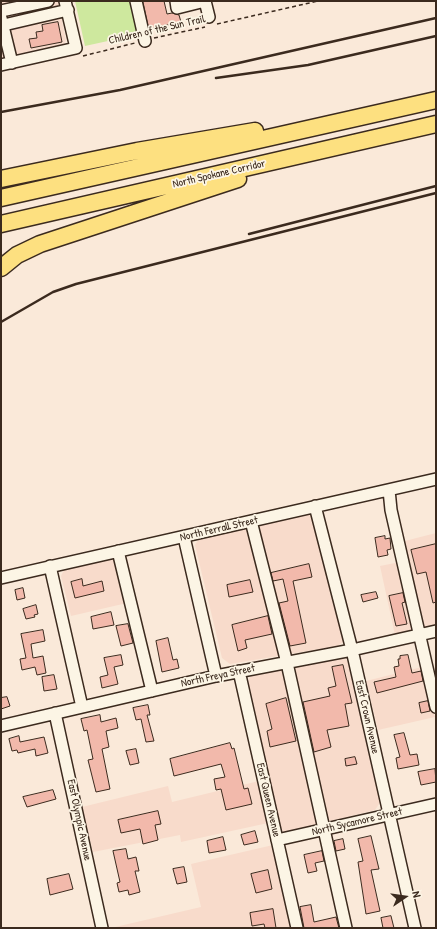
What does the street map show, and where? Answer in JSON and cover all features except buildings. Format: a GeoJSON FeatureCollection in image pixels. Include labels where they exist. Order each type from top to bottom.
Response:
{"type":"FeatureCollection","features":[{"type":"Feature","properties":{"kind":"highway"},"geometry":{"type":"LineString","coordinates":[[1,198],[436,100]]}},
{"type":"Feature","properties":{"kind":"highway"},"geometry":{"type":"LineString","coordinates":[[1,179],[221,136],[371,115]]}},
{"type":"Feature","properties":{"kind":"highway","name":"North Spokane Corridor"},"geometry":{"type":"LineString","coordinates":[[1,224],[436,124]]}},
{"type":"Feature","properties":{"kind":"highway"},"geometry":{"type":"LineString","coordinates":[[1,268],[18,255],[57,238],[360,141]]}},
{"type":"Feature","properties":{"kind":"street"},"geometry":{"type":"LineString","coordinates":[[1,11],[48,1]]}},
{"type":"Feature","properties":{"kind":"street"},"geometry":{"type":"LineString","coordinates":[[136,1],[146,40]]}},
{"type":"Feature","properties":{"kind":"street"},"geometry":{"type":"LineString","coordinates":[[176,1],[177,8],[205,1],[209,23]]}},
{"type":"Feature","properties":{"kind":"street"},"geometry":{"type":"LineString","coordinates":[[67,6],[80,52],[6,64],[4,21],[67,6]]}},
{"type":"Feature","properties":{"kind":"street","name":"North Ferrall Street"},"geometry":{"type":"LineString","coordinates":[[1,578],[436,479]]}},
{"type":"Feature","properties":{"kind":"street"},"geometry":{"type":"LineString","coordinates":[[389,490],[391,510],[436,707]]}},
{"type":"Feature","properties":{"kind":"street","name":"East Crown Avenue"},"geometry":{"type":"LineString","coordinates":[[315,506],[352,650],[415,928]]}},
{"type":"Feature","properties":{"kind":"street"},"geometry":{"type":"LineString","coordinates":[[251,521],[287,663],[346,928]]}},
{"type":"Feature","properties":{"kind":"street"},"geometry":{"type":"LineString","coordinates":[[184,536],[216,676]]}},
{"type":"Feature","properties":{"kind":"street"},"geometry":{"type":"LineString","coordinates":[[118,551],[152,691]]}},
{"type":"Feature","properties":{"kind":"street"},"geometry":{"type":"LineString","coordinates":[[50,566],[82,707]]}},
{"type":"Feature","properties":{"kind":"street","name":"North Freya Street"},"geometry":{"type":"LineString","coordinates":[[1,726],[216,676],[352,650],[436,631]]}},
{"type":"Feature","properties":{"kind":"street","name":"East Queen Avenue"},"geometry":{"type":"LineString","coordinates":[[239,672],[297,928]]}},
{"type":"Feature","properties":{"kind":"street","name":"East Olympic Avenue"},"geometry":{"type":"LineString","coordinates":[[55,713],[102,928]]}},
{"type":"Feature","properties":{"kind":"street","name":"North Sycamore Street"},"geometry":{"type":"LineString","coordinates":[[277,840],[436,804]]}},
{"type":"Feature","properties":{"kind":"path","name":"Children of the Sun Trail"},"geometry":{"type":"LineString","coordinates":[[80,52],[146,40],[209,23],[318,1]]}},
{"type":"Feature","properties":{"kind":"shaded area"},"geometry":{"type":"Polygon","coordinates":[[[1,1],[58,1],[66,41],[63,44],[1,58],[1,1]]]}},
{"type":"Feature","properties":{"kind":"shaded area"},"geometry":{"type":"Polygon","coordinates":[[[308,513],[315,519],[344,641],[338,646],[230,664],[222,658],[195,545],[202,534],[308,513]]]}},
{"type":"Feature","properties":{"kind":"shaded area"},"geometry":{"type":"Polygon","coordinates":[[[436,533],[436,625],[395,635],[380,566],[405,561],[401,542],[436,533]]]}},
{"type":"Feature","properties":{"kind":"shaded area"},"geometry":{"type":"Polygon","coordinates":[[[116,557],[127,603],[71,616],[61,576],[65,568],[116,557]]]}},
{"type":"Feature","properties":{"kind":"shaded area"},"geometry":{"type":"Polygon","coordinates":[[[343,657],[351,664],[381,801],[375,810],[284,833],[280,828],[278,820],[248,685],[249,679],[252,674],[343,657]]]}},
{"type":"Feature","properties":{"kind":"shaded area"},"geometry":{"type":"Polygon","coordinates":[[[422,667],[435,717],[378,730],[366,681],[422,667]]]}},
{"type":"Feature","properties":{"kind":"shaded area"},"geometry":{"type":"Polygon","coordinates":[[[259,781],[268,823],[181,842],[180,835],[93,852],[82,807],[168,786],[172,802],[259,781]]]}},
{"type":"Feature","properties":{"kind":"shaded area"},"geometry":{"type":"Polygon","coordinates":[[[273,845],[292,928],[111,928],[201,907],[191,864],[273,845]]]}},
{"type":"Feature","properties":{"kind":"green space"},"geometry":{"type":"Polygon","coordinates":[[[75,1],[132,1],[140,34],[85,46],[75,1]]]}},
{"type":"Feature","properties":{"kind":"railway"},"geometry":{"type":"LineString","coordinates":[[1,112],[120,90],[436,18]]}},
{"type":"Feature","properties":{"kind":"railway"},"geometry":{"type":"LineString","coordinates":[[216,78],[308,65],[436,36]]}},
{"type":"Feature","properties":{"kind":"railway"},"geometry":{"type":"LineString","coordinates":[[249,234],[436,186]]}},
{"type":"Feature","properties":{"kind":"railway"},"geometry":{"type":"LineString","coordinates":[[1,322],[53,292],[76,284],[436,193]]}}]}
